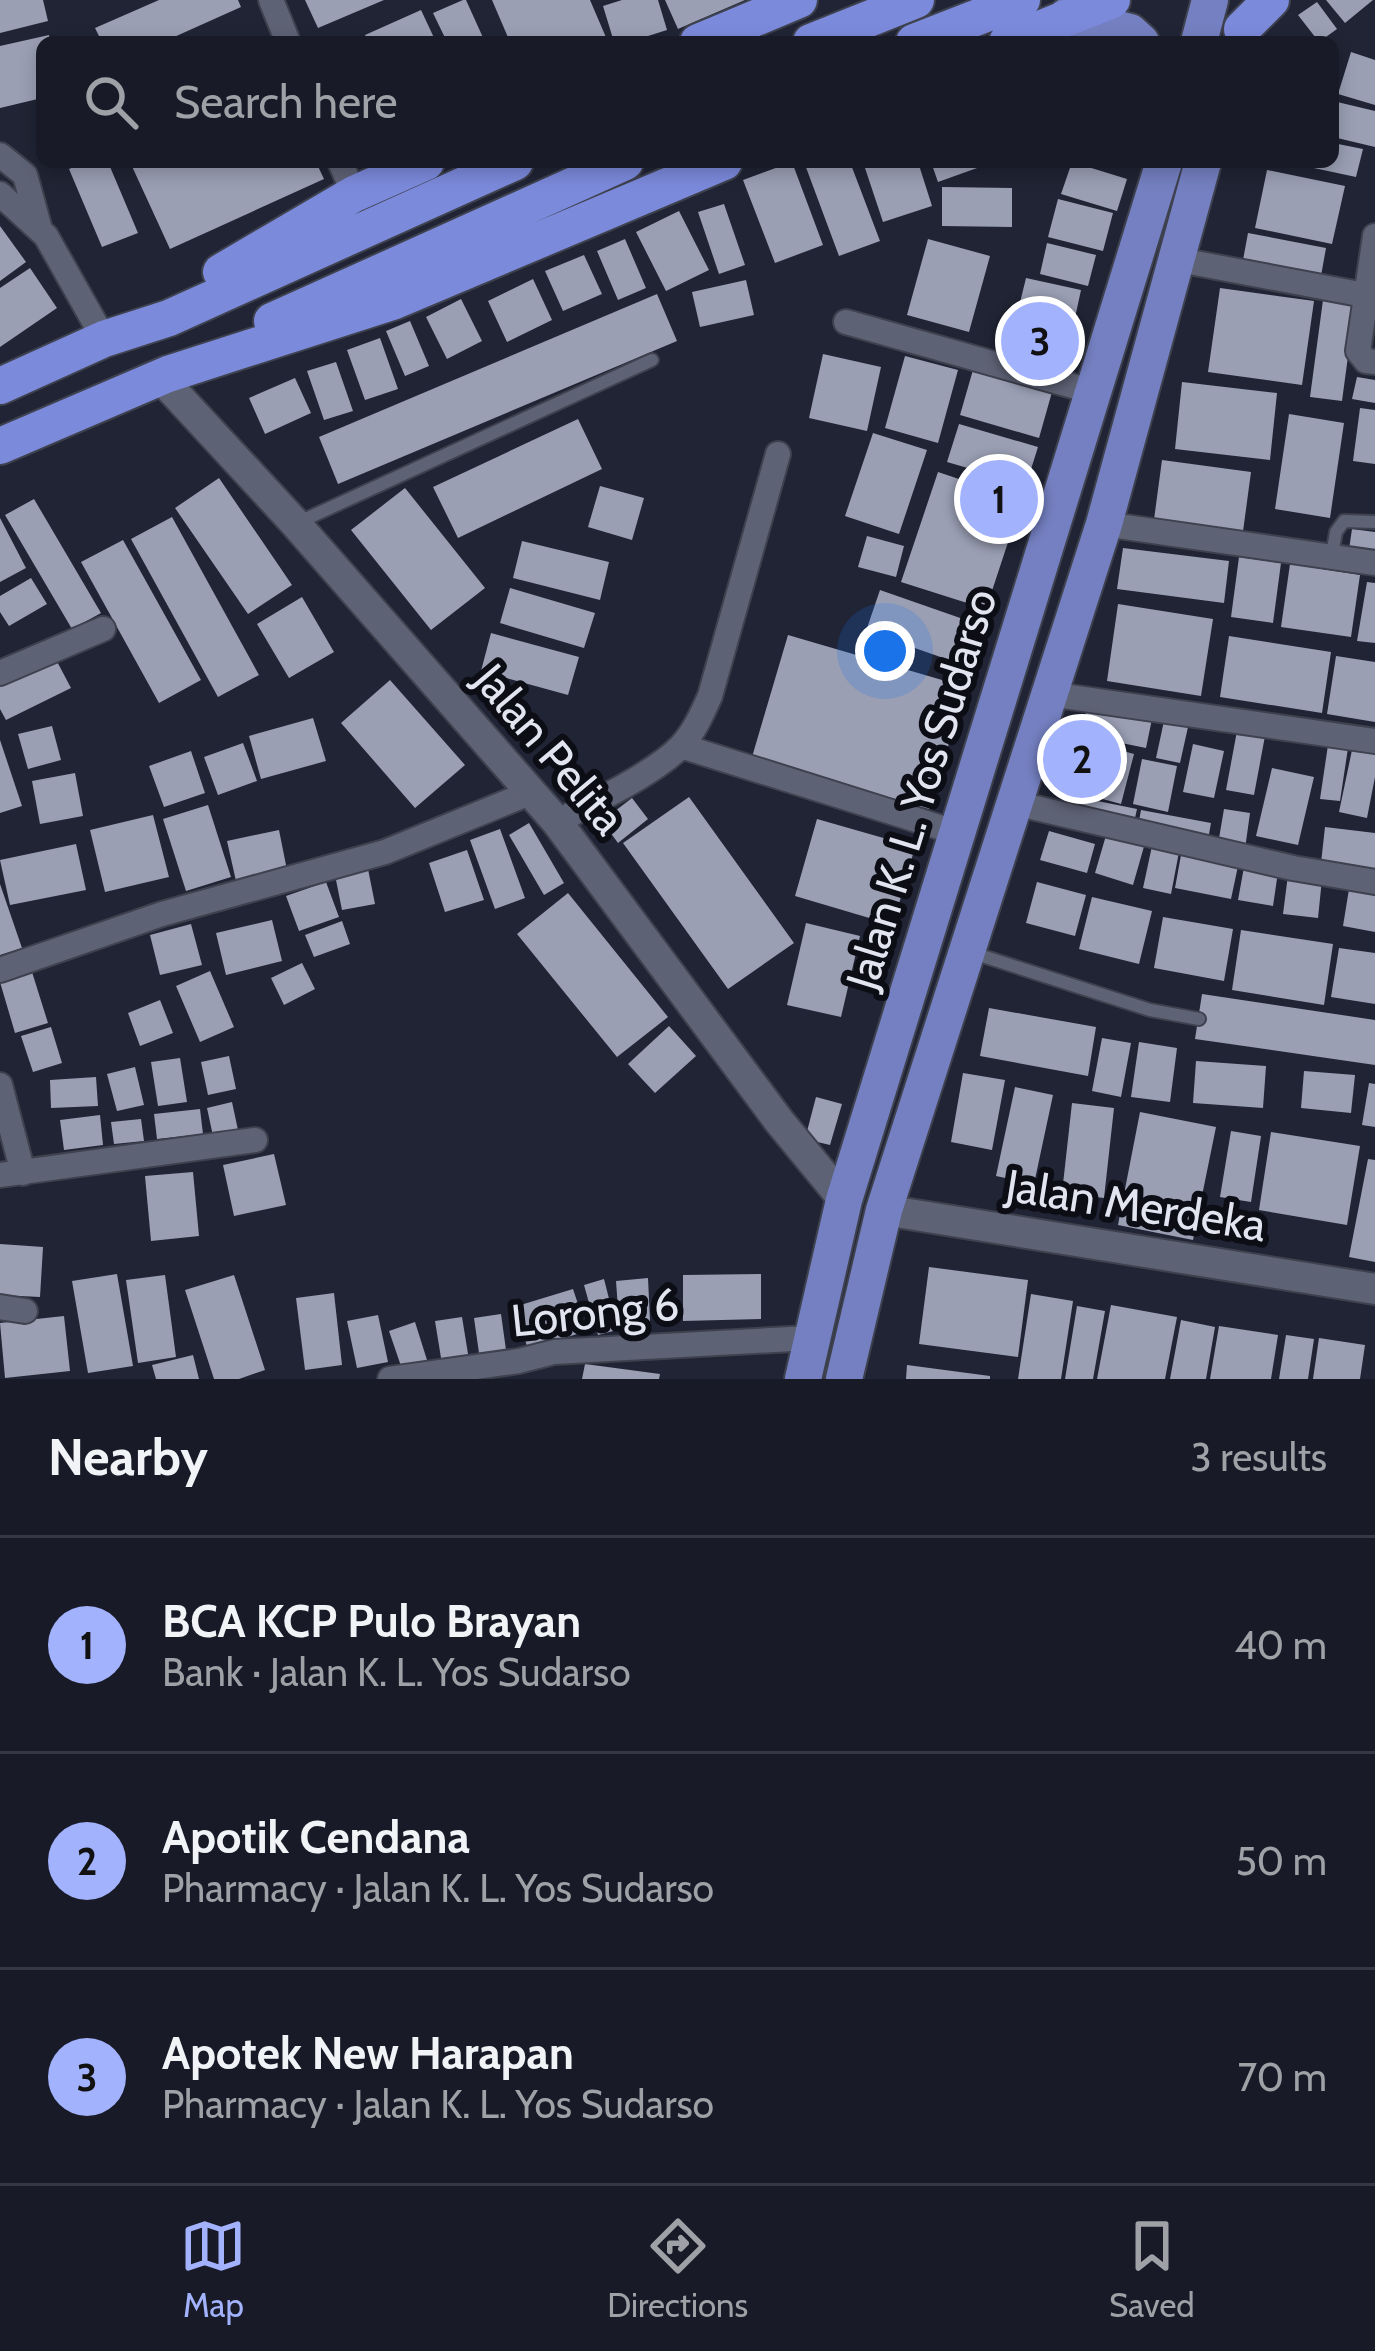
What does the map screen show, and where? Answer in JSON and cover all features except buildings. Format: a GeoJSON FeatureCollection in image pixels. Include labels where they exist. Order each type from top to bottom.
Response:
{"type":"FeatureCollection","features":[{"type":"Feature","properties":{"kind":"highway"},"geometry":{"type":"LineString","coordinates":[[712,36],[799,0]]}},
{"type":"Feature","properties":{"kind":"highway"},"geometry":{"type":"LineString","coordinates":[[826,36],[916,0]]}},
{"type":"Feature","properties":{"kind":"highway"},"geometry":{"type":"LineString","coordinates":[[929,36],[1022,0]]}},
{"type":"Feature","properties":{"kind":"highway"},"geometry":{"type":"LineString","coordinates":[[1021,36],[1112,0]]}},
{"type":"Feature","properties":{"kind":"highway"},"geometry":{"type":"LineString","coordinates":[[1245,24],[1271,0]]}},
{"type":"Feature","properties":{"kind":"highway"},"geometry":{"type":"LineString","coordinates":[[109,337],[347,178],[396,168]]}},
{"type":"Feature","properties":{"kind":"highway"},"geometry":{"type":"LineString","coordinates":[[0,386],[109,337],[170,317],[502,168]]}},
{"type":"Feature","properties":{"kind":"highway"},"geometry":{"type":"LineString","coordinates":[[0,446],[612,168]]}},
{"type":"Feature","properties":{"kind":"highway"},"geometry":{"type":"LineString","coordinates":[[173,370],[394,302],[710,168]]}},
{"type":"Feature","properties":{"kind":"main road"},"geometry":{"type":"LineString","coordinates":[[1201,36],[1210,0]]}},
{"type":"Feature","properties":{"kind":"main road"},"geometry":{"type":"LineString","coordinates":[[1067,16],[1134,36]]}},
{"type":"Feature","properties":{"kind":"main road","name":"Jalan K. L. Yos Sudarso"},"geometry":{"type":"LineString","coordinates":[[803,1379],[844,1200],[1162,168]]}},
{"type":"Feature","properties":{"kind":"main road","name":"Jalan K. L. Yos Sudarso"},"geometry":{"type":"LineString","coordinates":[[844,1379],[884,1210],[1104,524],[1201,168]]}},
{"type":"Feature","properties":{"kind":"street"},"geometry":{"type":"LineString","coordinates":[[271,0],[286,36]]}},
{"type":"Feature","properties":{"kind":"street"},"geometry":{"type":"LineString","coordinates":[[0,155],[25,176],[39,226],[109,337]]}},
{"type":"Feature","properties":{"kind":"street"},"geometry":{"type":"LineString","coordinates":[[0,194],[39,226]]}},
{"type":"Feature","properties":{"kind":"street"},"geometry":{"type":"LineString","coordinates":[[1375,236],[1372,297],[1358,351],[1366,361],[1375,362]]}},
{"type":"Feature","properties":{"kind":"street"},"geometry":{"type":"LineString","coordinates":[[1174,259],[1372,297]]}},
{"type":"Feature","properties":{"kind":"street"},"geometry":{"type":"LineString","coordinates":[[846,322],[1094,392]]}},
{"type":"Feature","properties":{"kind":"street","name":"Jalan Pelita"},"geometry":{"type":"LineString","coordinates":[[173,370],[296,523],[557,822],[779,1121],[844,1200]]}},
{"type":"Feature","properties":{"kind":"street"},"geometry":{"type":"LineString","coordinates":[[557,822],[681,746],[710,697],[778,454]]}},
{"type":"Feature","properties":{"kind":"street"},"geometry":{"type":"LineString","coordinates":[[1104,524],[1375,563]]}},
{"type":"Feature","properties":{"kind":"street"},"geometry":{"type":"LineString","coordinates":[[0,673],[103,628]]}},
{"type":"Feature","properties":{"kind":"street"},"geometry":{"type":"LineString","coordinates":[[1049,694],[1375,741]]}},
{"type":"Feature","properties":{"kind":"street"},"geometry":{"type":"LineString","coordinates":[[681,746],[958,833]]}},
{"type":"Feature","properties":{"kind":"street"},"geometry":{"type":"LineString","coordinates":[[0,970],[161,914],[385,852],[532,792]]}},
{"type":"Feature","properties":{"kind":"street"},"geometry":{"type":"LineString","coordinates":[[1014,803],[1252,859],[1375,882]]}},
{"type":"Feature","properties":{"kind":"street"},"geometry":{"type":"LineString","coordinates":[[0,1085],[11,1174],[255,1140]]}},
{"type":"Feature","properties":{"kind":"street","name":"Jalan Merdeka"},"geometry":{"type":"LineString","coordinates":[[884,1210],[1375,1289]]}},
{"type":"Feature","properties":{"kind":"street","name":"Lorong 6"},"geometry":{"type":"LineString","coordinates":[[390,1379],[554,1352],[810,1338]]}},
{"type":"Feature","properties":{"kind":"street"},"geometry":{"type":"LineString","coordinates":[[551,1379],[554,1352]]}},
{"type":"Feature","properties":{"kind":"lane"},"geometry":{"type":"LineString","coordinates":[[296,523],[652,360]]}},
{"type":"Feature","properties":{"kind":"lane"},"geometry":{"type":"LineString","coordinates":[[1332,556],[1336,532],[1344,521],[1375,522]]}},
{"type":"Feature","properties":{"kind":"lane"},"geometry":{"type":"LineString","coordinates":[[967,951],[1150,1010],[1199,1018]]}},
{"type":"Feature","properties":{"kind":"place","name":"Apotek New Harapan"},"geometry":{"type":"Point","coordinates":[1040,341]}},
{"type":"Feature","properties":{"kind":"place","name":"BCA KCP Pulo Brayan"},"geometry":{"type":"Point","coordinates":[999,499]}},
{"type":"Feature","properties":{"kind":"place","name":"Apotik Cendana"},"geometry":{"type":"Point","coordinates":[1082,759]}}]}
